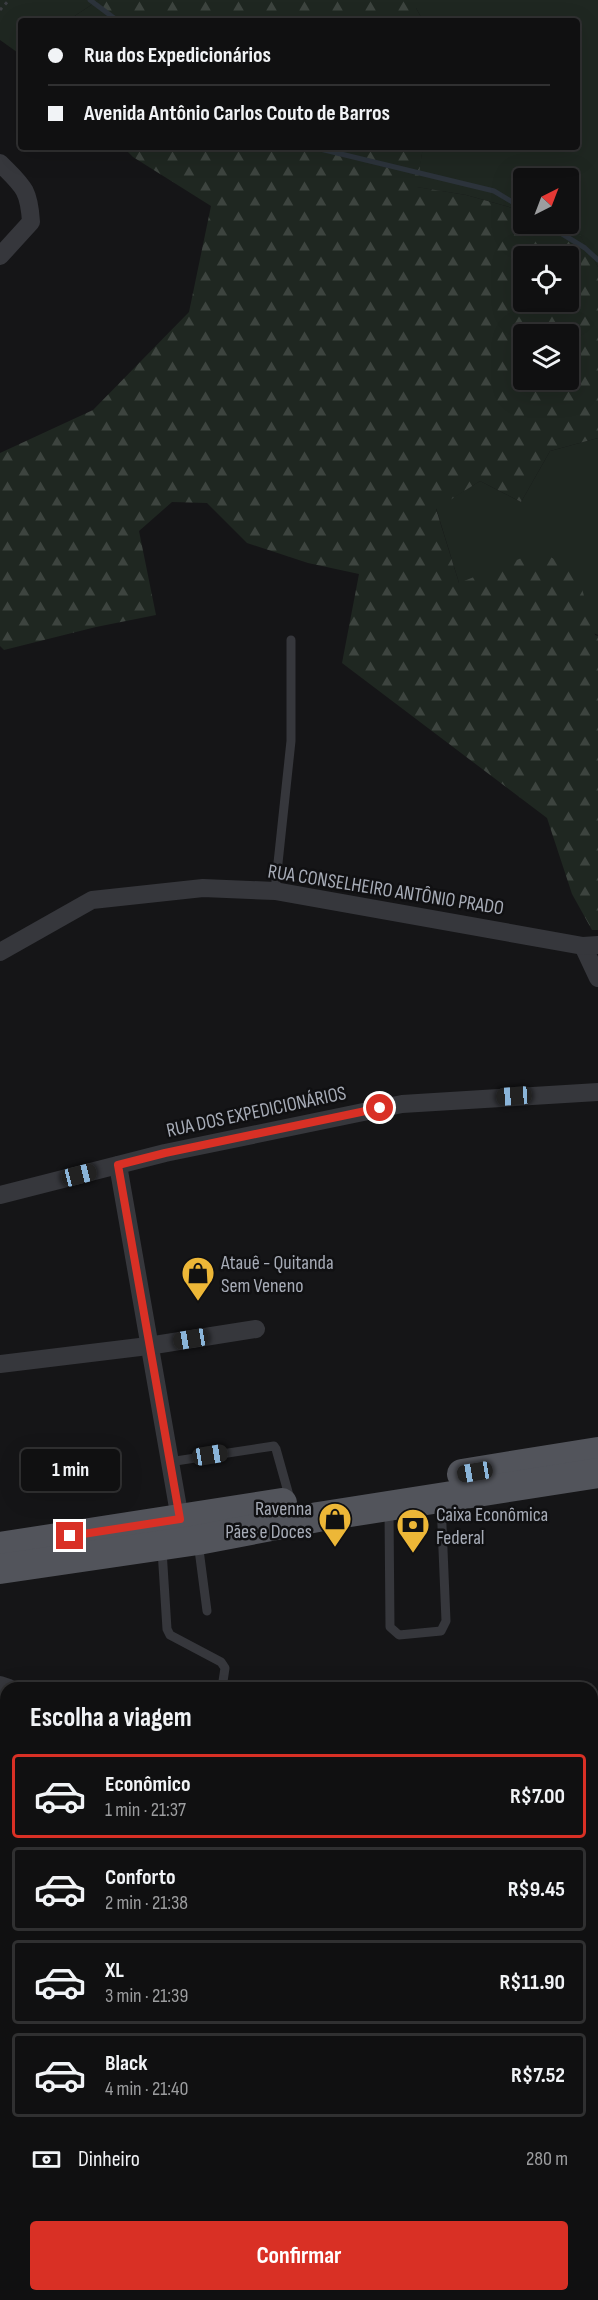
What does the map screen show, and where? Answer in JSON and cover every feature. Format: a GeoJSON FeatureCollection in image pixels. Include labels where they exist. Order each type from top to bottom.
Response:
{"type":"FeatureCollection","features":[{"type":"Feature","properties":{"kind":"main road"},"geometry":{"type":"LineString","coordinates":[[0,1569],[161,1544],[189,1530],[291,1502],[598,1452]]}},
{"type":"Feature","properties":{"kind":"main road"},"geometry":{"type":"LineString","coordinates":[[0,1547],[189,1530],[389,1506],[598,1473]]}},
{"type":"Feature","properties":{"kind":"street"},"geometry":{"type":"LineString","coordinates":[[0,163],[23,186],[30,203],[31,222],[0,256]]}},
{"type":"Feature","properties":{"kind":"street","name":"RUA CONSELHEIRO ANTÔNIO PRADO"},"geometry":{"type":"LineString","coordinates":[[0,951],[92,900],[202,888],[275,891],[591,945]]}},
{"type":"Feature","properties":{"kind":"street"},"geometry":{"type":"LineString","coordinates":[[591,945],[598,978]]}},
{"type":"Feature","properties":{"kind":"street","name":"RUA DOS EXPEDICIONÁRIOS"},"geometry":{"type":"LineString","coordinates":[[0,1195],[165,1153],[402,1104],[598,1092]]}},
{"type":"Feature","properties":{"kind":"street"},"geometry":{"type":"LineString","coordinates":[[118,1165],[169,1462],[189,1530]]}},
{"type":"Feature","properties":{"kind":"street"},"geometry":{"type":"LineString","coordinates":[[0,1364],[148,1346],[256,1329]]}},
{"type":"Feature","properties":{"kind":"lane"},"geometry":{"type":"LineString","coordinates":[[275,891],[291,741],[291,640]]}},
{"type":"Feature","properties":{"kind":"lane"},"geometry":{"type":"LineString","coordinates":[[169,1462],[274,1446],[291,1502]]}},
{"type":"Feature","properties":{"kind":"lane"},"geometry":{"type":"LineString","coordinates":[[389,1506],[390,1627],[399,1635],[441,1631],[446,1621],[441,1498]]}},
{"type":"Feature","properties":{"kind":"lane"},"geometry":{"type":"LineString","coordinates":[[189,1530],[207,1611]]}},
{"type":"Feature","properties":{"kind":"lane"},"geometry":{"type":"LineString","coordinates":[[161,1544],[167,1629],[170,1635],[221,1662],[225,1668],[223,1682]]}},
{"type":"Feature","properties":{"kind":"path"},"geometry":{"type":"LineString","coordinates":[[0,10],[9,0]]}},
{"type":"Feature","properties":{"kind":"green space"},"geometry":{"type":"Polygon","coordinates":[[[0,0],[99,0],[72,18],[18,18],[18,53],[0,40],[0,0]]]}},
{"type":"Feature","properties":{"kind":"green space"},"geometry":{"type":"Polygon","coordinates":[[[99,0],[416,0],[416,8],[421,18],[72,18],[99,0]]]}},
{"type":"Feature","properties":{"kind":"green space"},"geometry":{"type":"Polygon","coordinates":[[[416,0],[598,0],[598,267],[579,234],[579,168],[513,168],[513,208],[466,195],[416,187],[422,150],[580,150],[580,18],[421,18],[416,8],[416,0]]]}},
{"type":"Feature","properties":{"kind":"green space"},"geometry":{"type":"Polygon","coordinates":[[[126,150],[423,150],[417,187],[466,195],[513,208],[513,234],[579,233],[598,267],[598,438],[550,451],[521,502],[480,481],[436,509],[459,583],[539,551],[577,571],[595,635],[598,636],[598,930],[592,930],[572,894],[547,818],[342,663],[359,574],[308,563],[247,543],[207,503],[172,502],[139,531],[156,615],[4,650],[0,646],[0,453],[93,410],[189,312],[211,206],[133,157],[126,150]]]}},
{"type":"Feature","properties":{"kind":"green space"},"geometry":{"type":"Polygon","coordinates":[[[598,438],[598,635],[459,583],[436,508],[480,481],[521,502],[550,451],[598,438]]]}},
{"type":"Feature","properties":{"kind":"waterway"},"geometry":{"type":"LineString","coordinates":[[90,0],[114,18]]}},
{"type":"Feature","properties":{"kind":"waterway"},"geometry":{"type":"LineString","coordinates":[[324,150],[494,191],[513,202]]}},
{"type":"Feature","properties":{"kind":"waterway"},"geometry":{"type":"LineString","coordinates":[[562,234],[585,248],[598,260]]}},
{"type":"Feature","properties":{"kind":"place","name":"Atauê - Quitanda Sem Veneno"},"geometry":{"type":"Point","coordinates":[198,1302]}},
{"type":"Feature","properties":{"kind":"place","name":"Ravenna Pães e Doces"},"geometry":{"type":"Point","coordinates":[335,1548]}},
{"type":"Feature","properties":{"kind":"place","name":"Caixa Econômica Federal"},"geometry":{"type":"Point","coordinates":[413,1554]}},
{"type":"Feature","properties":{"kind":"route"},"geometry":{"type":"LineString","coordinates":[[70,1536],[180,1519],[118,1165],[380,1108]]}}]}
